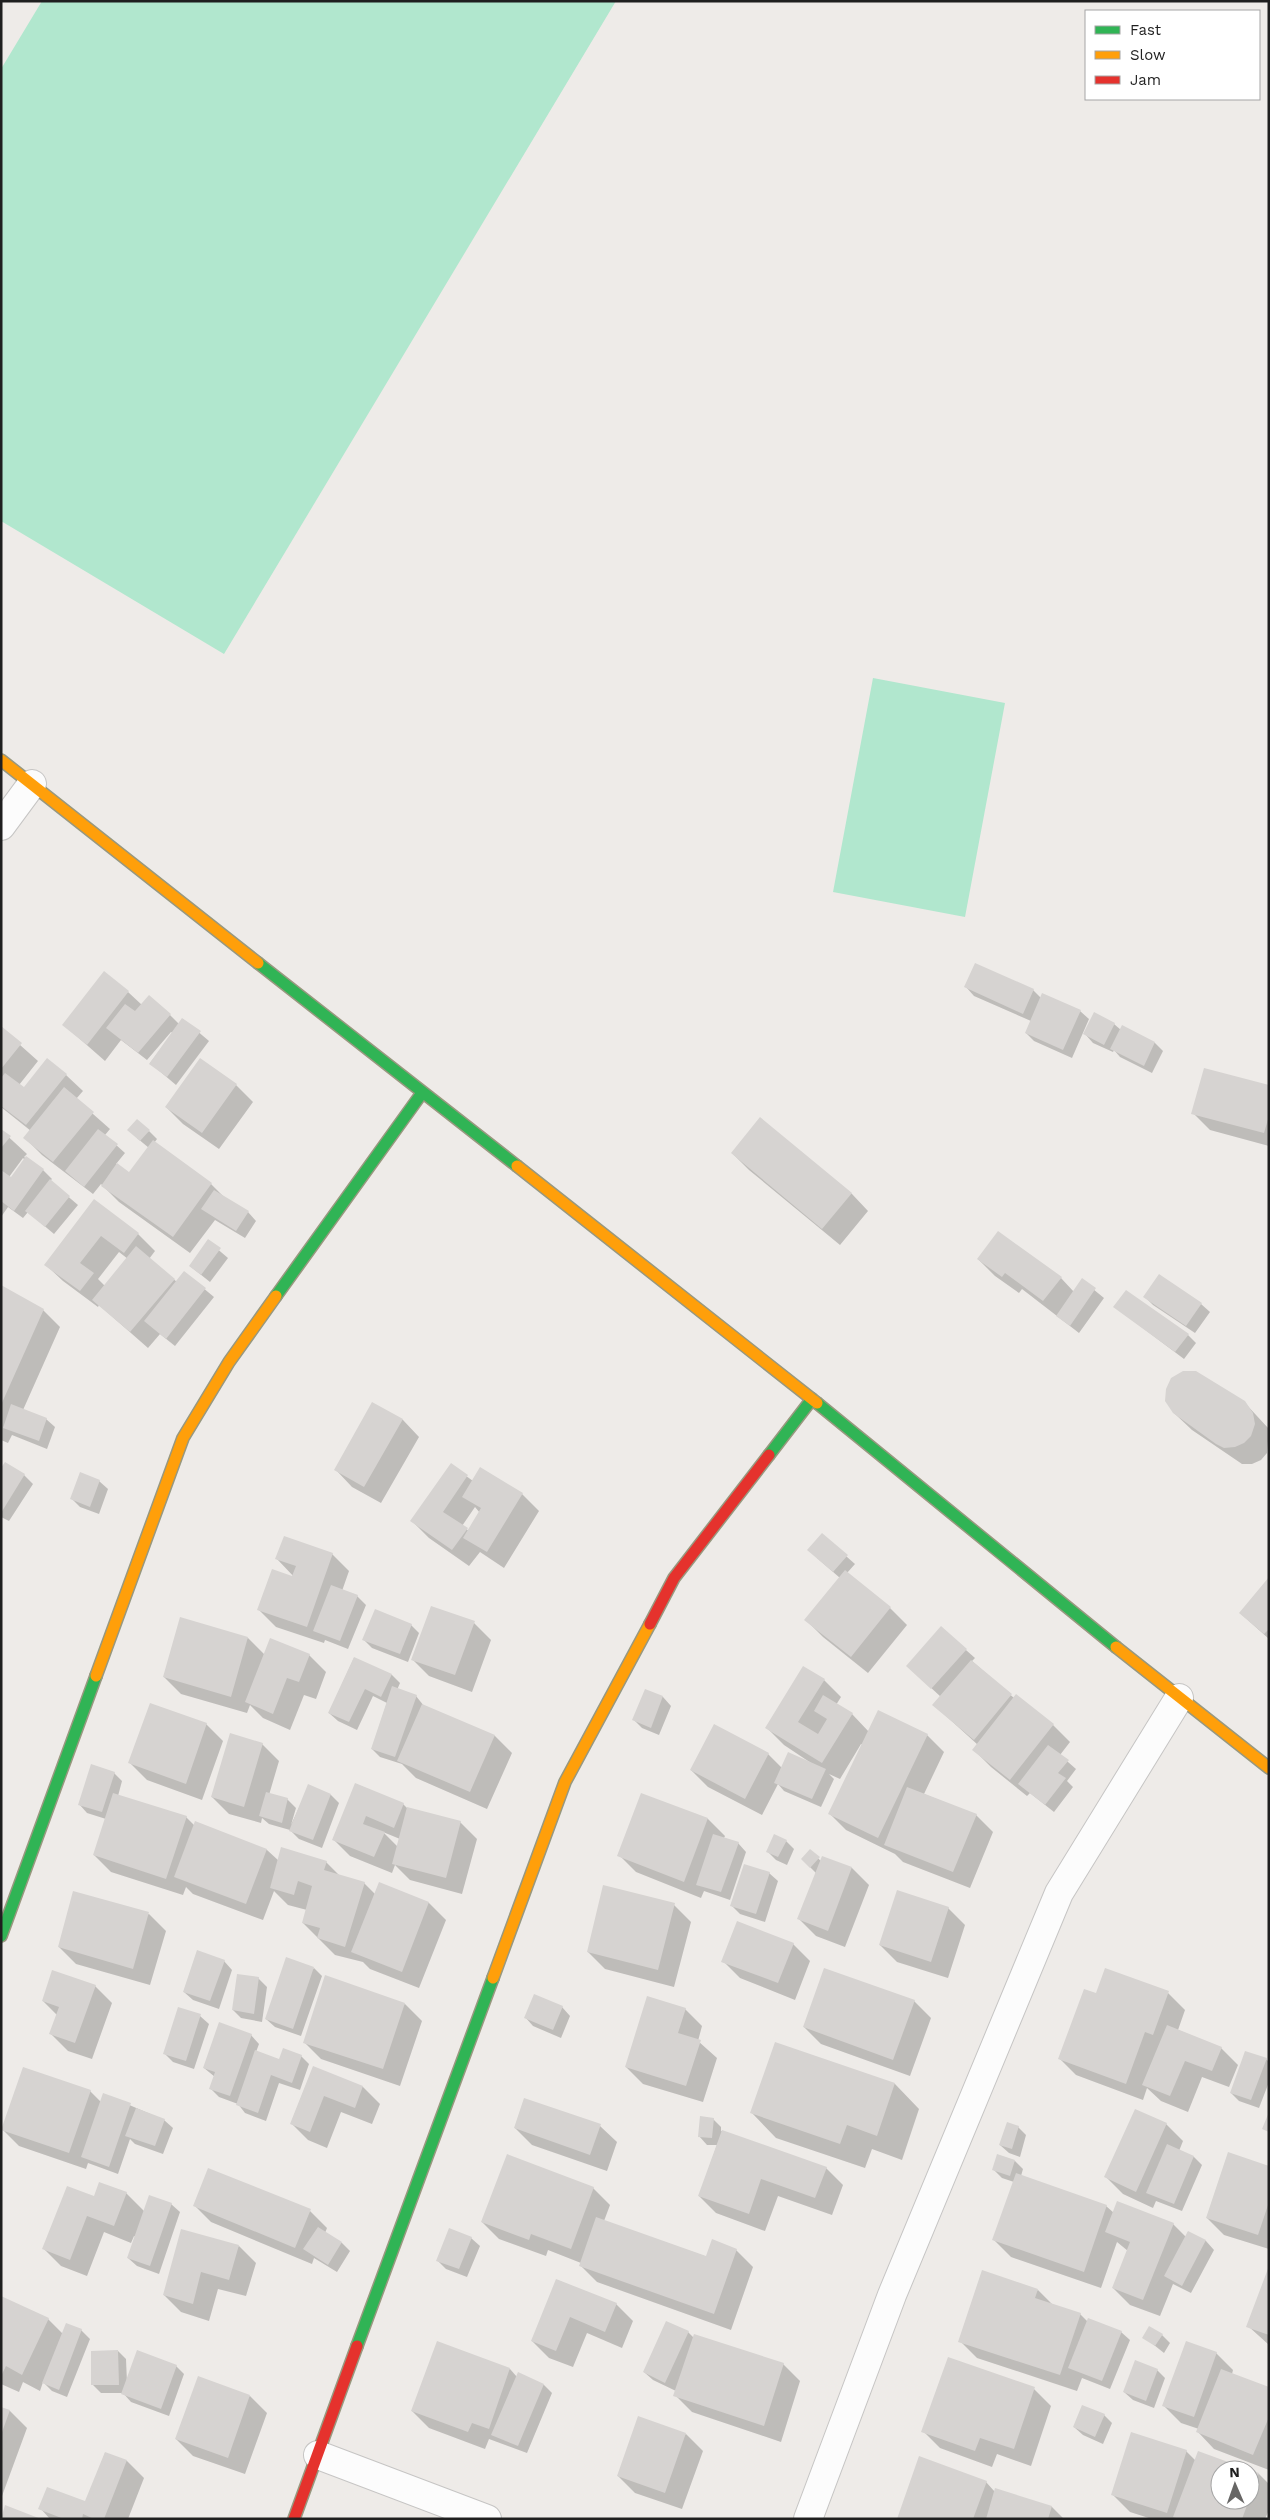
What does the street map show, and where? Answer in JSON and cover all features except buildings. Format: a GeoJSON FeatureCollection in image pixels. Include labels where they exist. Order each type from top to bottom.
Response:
{"type":"FeatureCollection","features":[{"type":"Feature","properties":{"kind":"street"},"geometry":{"type":"LineString","coordinates":[[1,760],[812,1398],[1179,1698],[1269,1768]]}},
{"type":"Feature","properties":{"kind":"street"},"geometry":{"type":"LineString","coordinates":[[1,826],[32,784]]}},
{"type":"Feature","properties":{"kind":"street"},"geometry":{"type":"LineString","coordinates":[[1,1936],[183,1438],[229,1362],[422,1093]]}},
{"type":"Feature","properties":{"kind":"street"},"geometry":{"type":"LineString","coordinates":[[294,2519],[565,1782],[674,1578],[812,1398]]}},
{"type":"Feature","properties":{"kind":"street"},"geometry":{"type":"LineString","coordinates":[[808,2519],[892,2295],[1059,1893],[1179,1698]]}},
{"type":"Feature","properties":{"kind":"street"},"geometry":{"type":"LineString","coordinates":[[318,2455],[487,2519]]}},
{"type":"Feature","properties":{"kind":"green space"},"geometry":{"type":"Polygon","coordinates":[[[42,1],[616,1],[224,654],[1,521],[1,69],[42,1]]]}},
{"type":"Feature","properties":{"kind":"green space"},"geometry":{"type":"Polygon","coordinates":[[[873,678],[1005,703],[965,917],[833,892],[873,678]]]}},
{"type":"Feature","properties":{"kind":"traffic: fast"},"geometry":{"type":"LineString","coordinates":[[258,963],[517,1166]]}},
{"type":"Feature","properties":{"kind":"traffic: fast"},"geometry":{"type":"LineString","coordinates":[[276,1296],[422,1093]]}},
{"type":"Feature","properties":{"kind":"traffic: fast"},"geometry":{"type":"LineString","coordinates":[[769,1455],[812,1399]]}},
{"type":"Feature","properties":{"kind":"traffic: fast"},"geometry":{"type":"LineString","coordinates":[[817,1403],[1116,1647]]}},
{"type":"Feature","properties":{"kind":"traffic: fast"},"geometry":{"type":"LineString","coordinates":[[1,1936],[96,1676]]}},
{"type":"Feature","properties":{"kind":"traffic: fast"},"geometry":{"type":"LineString","coordinates":[[357,2346],[493,1978]]}},
{"type":"Feature","properties":{"kind":"traffic: slow"},"geometry":{"type":"LineString","coordinates":[[1,760],[258,963]]}},
{"type":"Feature","properties":{"kind":"traffic: slow"},"geometry":{"type":"LineString","coordinates":[[517,1166],[817,1403]]}},
{"type":"Feature","properties":{"kind":"traffic: slow"},"geometry":{"type":"LineString","coordinates":[[96,1676],[183,1438],[229,1362],[276,1296]]}},
{"type":"Feature","properties":{"kind":"traffic: slow"},"geometry":{"type":"LineString","coordinates":[[493,1978],[565,1782],[650,1624]]}},
{"type":"Feature","properties":{"kind":"traffic: slow"},"geometry":{"type":"LineString","coordinates":[[1116,1647],[1269,1768]]}},
{"type":"Feature","properties":{"kind":"traffic: jam"},"geometry":{"type":"LineString","coordinates":[[650,1624],[674,1578],[769,1455]]}},
{"type":"Feature","properties":{"kind":"traffic: jam"},"geometry":{"type":"LineString","coordinates":[[294,2519],[357,2346]]}}]}
